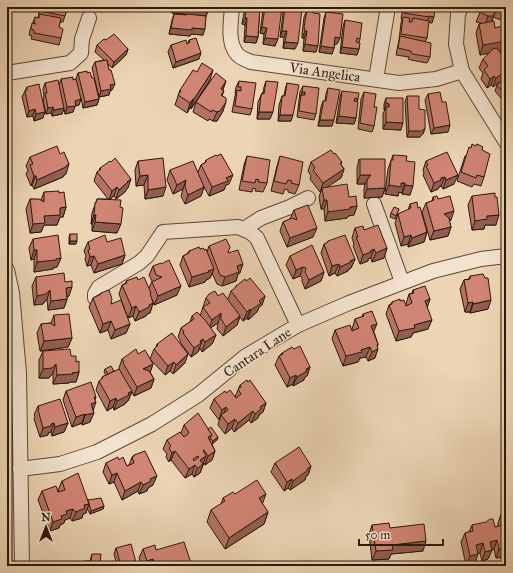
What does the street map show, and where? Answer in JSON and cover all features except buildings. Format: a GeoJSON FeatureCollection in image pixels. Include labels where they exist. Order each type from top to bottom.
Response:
{"type":"FeatureCollection","features":[{"type":"Feature","properties":{"kind":"street","name":"Via Angelica"},"geometry":{"type":"LineString","coordinates":[[232,7],[232,47],[238,55],[251,62],[399,83],[436,79],[462,71]]}},
{"type":"Feature","properties":{"kind":"street"},"geometry":{"type":"LineString","coordinates":[[376,79],[388,7]]}},
{"type":"Feature","properties":{"kind":"street"},"geometry":{"type":"LineString","coordinates":[[461,7],[458,14],[456,44],[462,71],[504,136]]}},
{"type":"Feature","properties":{"kind":"street"},"geometry":{"type":"LineString","coordinates":[[7,73],[70,63],[81,54],[82,39],[89,18]]}},
{"type":"Feature","properties":{"kind":"street"},"geometry":{"type":"LineString","coordinates":[[244,229],[261,218],[290,207],[308,198]]}},
{"type":"Feature","properties":{"kind":"street"},"geometry":{"type":"LineString","coordinates":[[374,204],[402,282]]}},
{"type":"Feature","properties":{"kind":"street"},"geometry":{"type":"LineString","coordinates":[[95,298],[95,294],[99,287],[133,268],[147,256],[163,232],[238,227],[250,232],[257,238],[298,325]]}},
{"type":"Feature","properties":{"kind":"street","name":"Cantara Lane"},"geometry":{"type":"LineString","coordinates":[[20,469],[60,464],[97,452],[152,424],[198,395],[246,356],[298,325],[349,302],[433,271],[481,259],[506,256]]}},
{"type":"Feature","properties":{"kind":"street"},"geometry":{"type":"LineString","coordinates":[[7,270],[12,293],[19,374],[22,566]]}}]}
